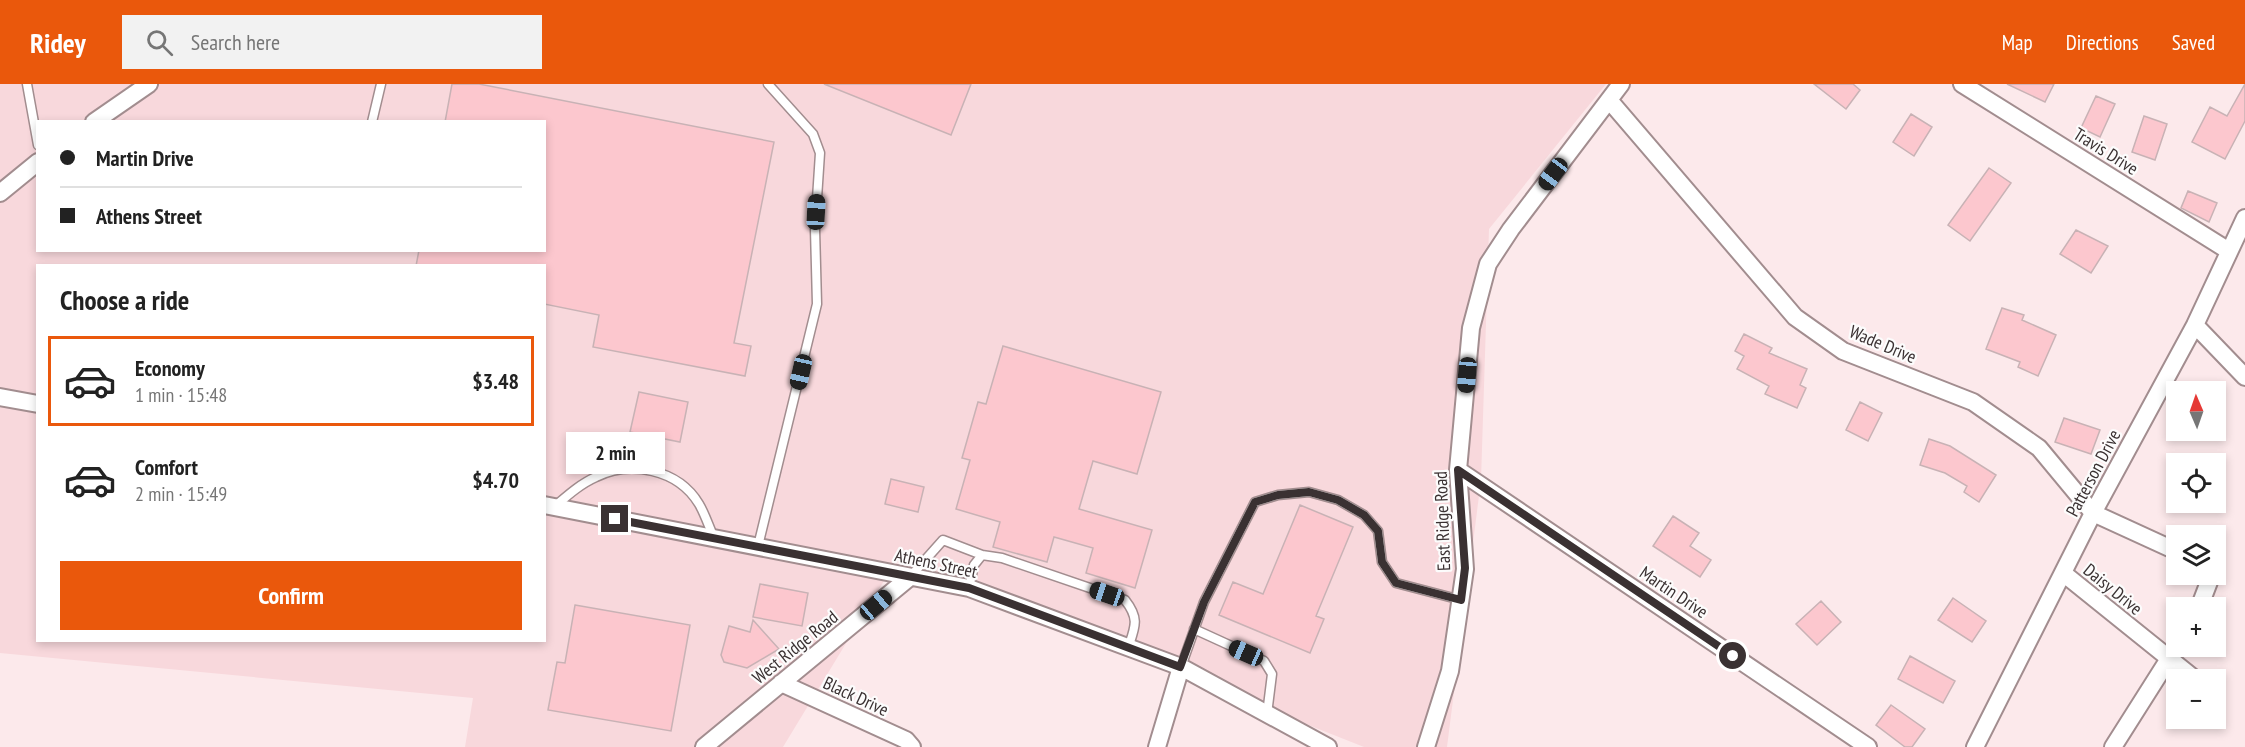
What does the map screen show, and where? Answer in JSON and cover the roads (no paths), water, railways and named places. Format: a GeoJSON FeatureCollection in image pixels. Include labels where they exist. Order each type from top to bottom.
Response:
{"type":"FeatureCollection","features":[{"type":"Feature","properties":{"kind":"street"},"geometry":{"type":"LineString","coordinates":[[97,120],[149,84]]}},
{"type":"Feature","properties":{"kind":"street","name":"East Ridge Road"},"geometry":{"type":"LineString","coordinates":[[1426,747],[1450,671],[1461,600],[1465,568],[1458,470],[1471,328],[1488,264],[1511,229],[1621,84]]}},
{"type":"Feature","properties":{"kind":"street","name":"Travis Drive"},"geometry":{"type":"LineString","coordinates":[[1962,84],[2229,251]]}},
{"type":"Feature","properties":{"kind":"street","name":"Wade Drive"},"geometry":{"type":"LineString","coordinates":[[1609,100],[1795,316],[1843,351],[1973,402],[2039,448],[2093,513]]}},
{"type":"Feature","properties":{"kind":"street"},"geometry":{"type":"LineString","coordinates":[[0,193],[36,164]]}},
{"type":"Feature","properties":{"kind":"street","name":"Patterson Drive"},"geometry":{"type":"LineString","coordinates":[[1975,747],[2093,513],[2195,325],[2245,218]]}},
{"type":"Feature","properties":{"kind":"street"},"geometry":{"type":"LineString","coordinates":[[2195,325],[2245,377]]}},
{"type":"Feature","properties":{"kind":"street"},"geometry":{"type":"LineString","coordinates":[[0,397],[36,404]]}},
{"type":"Feature","properties":{"kind":"street","name":"Martin Drive"},"geometry":{"type":"LineString","coordinates":[[1458,470],[1868,747]]}},
{"type":"Feature","properties":{"kind":"street","name":"Athens Street"},"geometry":{"type":"LineString","coordinates":[[549,506],[969,588],[1180,667],[1328,747]]}},
{"type":"Feature","properties":{"kind":"street"},"geometry":{"type":"LineString","coordinates":[[2093,513],[2166,546]]}},
{"type":"Feature","properties":{"kind":"street","name":"Daisy Drive"},"geometry":{"type":"LineString","coordinates":[[2063,573],[2166,648]]}},
{"type":"Feature","properties":{"kind":"street","name":"West Ridge Road"},"geometry":{"type":"LineString","coordinates":[[704,747],[910,577]]}},
{"type":"Feature","properties":{"kind":"street"},"geometry":{"type":"LineString","coordinates":[[2113,747],[2170,657]]}},
{"type":"Feature","properties":{"kind":"street","name":"Daisy Drive"},"geometry":{"type":"LineString","coordinates":[[2176,657],[2187,669]]}},
{"type":"Feature","properties":{"kind":"street"},"geometry":{"type":"LineString","coordinates":[[1157,747],[1180,667]]}},
{"type":"Feature","properties":{"kind":"street","name":"Black Drive"},"geometry":{"type":"LineString","coordinates":[[781,683],[906,740],[912,747]]}},
{"type":"Feature","properties":{"kind":"lane"},"geometry":{"type":"LineString","coordinates":[[27,84],[36,134]]}},
{"type":"Feature","properties":{"kind":"lane"},"geometry":{"type":"LineString","coordinates":[[372,120],[381,84]]}},
{"type":"Feature","properties":{"kind":"lane"},"geometry":{"type":"LineString","coordinates":[[758,546],[817,304],[815,229],[820,153],[813,134],[768,84]]}},
{"type":"Feature","properties":{"kind":"lane"},"geometry":{"type":"LineString","coordinates":[[549,506],[598,476],[620,469],[638,468],[668,476],[692,494],[700,505],[714,538]]}},
{"type":"Feature","properties":{"kind":"lane"},"geometry":{"type":"LineString","coordinates":[[1180,667],[1204,602],[1255,502],[1288,494],[1309,492],[1338,500],[1364,515],[1378,531],[1382,562],[1396,583],[1461,600]]}},
{"type":"Feature","properties":{"kind":"lane"},"geometry":{"type":"LineString","coordinates":[[910,577],[943,540],[982,555],[1002,558],[1125,600],[1134,611],[1136,625],[1128,648]]}},
{"type":"Feature","properties":{"kind":"lane"},"geometry":{"type":"LineString","coordinates":[[969,588],[974,565],[982,555]]}},
{"type":"Feature","properties":{"kind":"lane"},"geometry":{"type":"LineString","coordinates":[[1194,629],[1264,661],[1272,674],[1267,714]]}}]}
